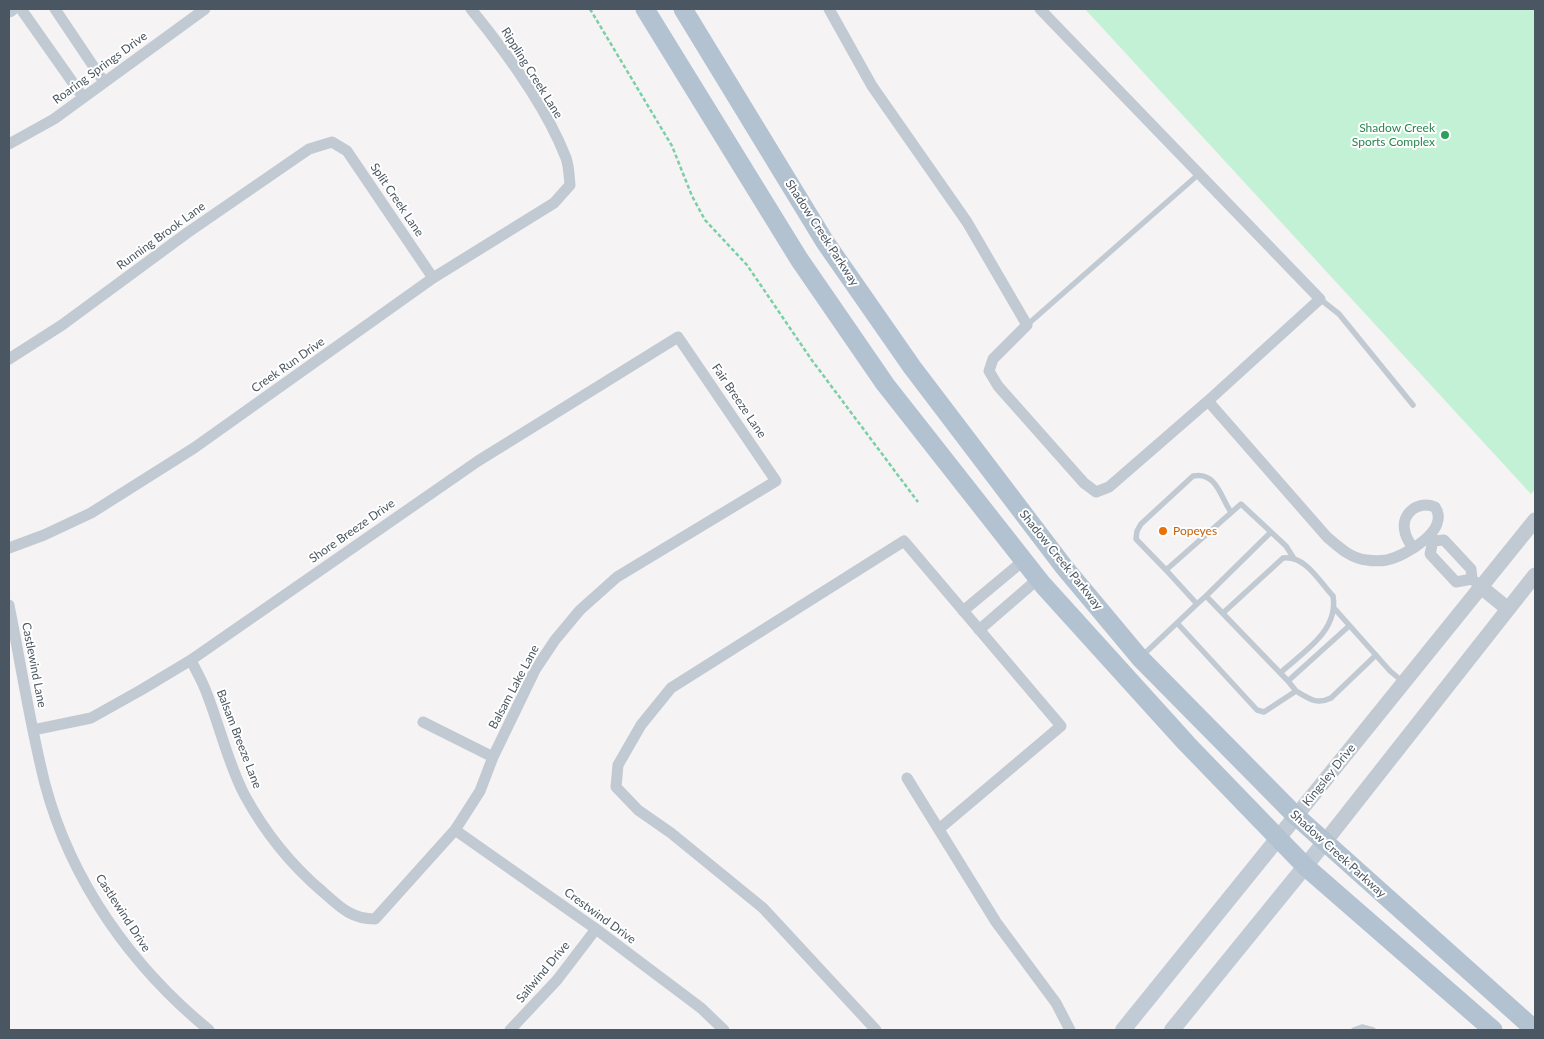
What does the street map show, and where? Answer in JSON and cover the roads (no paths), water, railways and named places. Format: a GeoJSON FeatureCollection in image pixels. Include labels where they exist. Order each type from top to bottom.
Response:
{"type":"FeatureCollection","features":[{"type":"Feature","properties":{"kind":"main road"},"geometry":{"type":"LineString","coordinates":[[645,9],[805,267],[885,384],[1023,561],[1124,676],[1306,867],[1493,1030]]}},
{"type":"Feature","properties":{"kind":"main road","name":"Shadow Creek Parkway"},"geometry":{"type":"LineString","coordinates":[[683,9],[825,242],[912,367],[1064,567],[1140,658],[1296,816],[1535,1030]]}},
{"type":"Feature","properties":{"kind":"main road","name":"Kingsley Drive"},"geometry":{"type":"LineString","coordinates":[[1122,1030],[1296,816]]}},
{"type":"Feature","properties":{"kind":"main road"},"geometry":{"type":"LineString","coordinates":[[1172,1030],[1324,843]]}},
{"type":"Feature","properties":{"kind":"street"},"geometry":{"type":"LineString","coordinates":[[20,9],[83,97]]}},
{"type":"Feature","properties":{"kind":"street"},"geometry":{"type":"LineString","coordinates":[[54,9],[104,82]]}},
{"type":"Feature","properties":{"kind":"street","name":"Roaring Springs Drive"},"geometry":{"type":"LineString","coordinates":[[9,144],[54,119],[206,9]]}},
{"type":"Feature","properties":{"kind":"street","name":"Rippling Creek Lane"},"geometry":{"type":"LineString","coordinates":[[471,9],[488,29],[542,109],[566,160],[570,185]]}},
{"type":"Feature","properties":{"kind":"street"},"geometry":{"type":"LineString","coordinates":[[829,9],[872,86],[966,222],[1027,325],[993,359],[989,371],[998,386],[1084,483],[1096,492],[1109,487],[1208,401],[1320,299],[1040,9]]}},
{"type":"Feature","properties":{"kind":"street","name":"Split Creek Lane"},"geometry":{"type":"LineString","coordinates":[[332,142],[347,151],[433,278]]}},
{"type":"Feature","properties":{"kind":"street","name":"Running Brook Lane"},"geometry":{"type":"LineString","coordinates":[[9,360],[62,325],[187,233],[309,149],[332,142]]}},
{"type":"Feature","properties":{"kind":"street","name":"Creek Run Drive"},"geometry":{"type":"LineString","coordinates":[[9,548],[44,535],[91,513],[194,448],[433,278],[554,203],[570,185]]}},
{"type":"Feature","properties":{"kind":"street","name":"Fair Breeze Lane"},"geometry":{"type":"LineString","coordinates":[[678,337],[776,481]]}},
{"type":"Feature","properties":{"kind":"street","name":"Shore Breeze Drive"},"geometry":{"type":"LineString","coordinates":[[33,730],[91,718],[191,660],[478,460],[678,337]]}},
{"type":"Feature","properties":{"kind":"street"},"geometry":{"type":"LineString","coordinates":[[1208,401],[1327,537],[1347,553],[1366,560],[1386,560],[1432,539],[1444,540],[1471,568],[1476,583],[1508,609]]}},
{"type":"Feature","properties":{"kind":"street","name":"Balsam Lake Lane"},"geometry":{"type":"LineString","coordinates":[[375,919],[455,830],[480,790],[493,757],[536,670],[555,640],[580,610],[618,578],[776,481]]}},
{"type":"Feature","properties":{"kind":"street"},"geometry":{"type":"LineString","coordinates":[[1412,548],[1405,532],[1404,524],[1412,510],[1419,505],[1428,504],[1438,512],[1437,526],[1432,539],[1430,554],[1456,582],[1476,583]]}},
{"type":"Feature","properties":{"kind":"street","name":"Kingsley Drive"},"geometry":{"type":"LineString","coordinates":[[1296,816],[1404,682],[1476,583],[1535,520]]}},
{"type":"Feature","properties":{"kind":"street"},"geometry":{"type":"LineString","coordinates":[[876,1030],[763,908],[671,833],[638,810],[616,787],[618,765],[641,725],[671,688],[904,541],[1061,726],[939,830]]}},
{"type":"Feature","properties":{"kind":"street"},"geometry":{"type":"LineString","coordinates":[[963,611],[1023,561]]}},
{"type":"Feature","properties":{"kind":"street"},"geometry":{"type":"LineString","coordinates":[[1324,843],[1535,575]]}},
{"type":"Feature","properties":{"kind":"street"},"geometry":{"type":"LineString","coordinates":[[979,630],[1038,578]]}},
{"type":"Feature","properties":{"kind":"street","name":"Castlewind Lane"},"geometry":{"type":"LineString","coordinates":[[9,605],[14,665],[33,730]]}},
{"type":"Feature","properties":{"kind":"street","name":"Balsam Breeze Lane"},"geometry":{"type":"LineString","coordinates":[[191,660],[206,692],[244,793],[262,824],[282,851],[312,883],[339,906],[360,919],[375,919]]}},
{"type":"Feature","properties":{"kind":"street"},"geometry":{"type":"LineString","coordinates":[[423,722],[493,757]]}},
{"type":"Feature","properties":{"kind":"street","name":"Castlewind Drive"},"geometry":{"type":"LineString","coordinates":[[33,730],[46,785],[59,824],[94,898],[147,973],[178,1004],[209,1030]]}},
{"type":"Feature","properties":{"kind":"street"},"geometry":{"type":"LineString","coordinates":[[907,778],[996,922],[1056,1003],[1070,1030]]}},
{"type":"Feature","properties":{"kind":"street","name":"Crestwind Drive"},"geometry":{"type":"LineString","coordinates":[[455,830],[596,929],[701,1008],[724,1030]]}},
{"type":"Feature","properties":{"kind":"street","name":"Sailwind Drive"},"geometry":{"type":"LineString","coordinates":[[510,1030],[557,980],[596,929]]}},
{"type":"Feature","properties":{"kind":"lane"},"geometry":{"type":"LineString","coordinates":[[1027,325],[1200,173]]}},
{"type":"Feature","properties":{"kind":"lane"},"geometry":{"type":"LineString","coordinates":[[1320,299],[1338,314],[1413,405]]}},
{"type":"Feature","properties":{"kind":"lane"},"geometry":{"type":"LineString","coordinates":[[1197,604],[1136,539],[1137,531],[1193,476],[1201,474],[1207,477],[1224,494],[1226,505],[1232,512]]}},
{"type":"Feature","properties":{"kind":"lane"},"geometry":{"type":"LineString","coordinates":[[1166,570],[1241,504],[1286,546],[1293,557],[1302,562],[1333,596],[1334,608],[1328,628],[1280,673]]}},
{"type":"Feature","properties":{"kind":"lane"},"geometry":{"type":"LineString","coordinates":[[1140,658],[1270,533]]}},
{"type":"Feature","properties":{"kind":"lane"},"geometry":{"type":"LineString","coordinates":[[1223,613],[1283,558],[1293,557]]}},
{"type":"Feature","properties":{"kind":"lane"},"geometry":{"type":"LineString","coordinates":[[1206,596],[1296,691],[1313,702],[1331,698],[1376,655]]}},
{"type":"Feature","properties":{"kind":"lane"},"geometry":{"type":"LineString","coordinates":[[1334,608],[1376,655],[1404,682]]}},
{"type":"Feature","properties":{"kind":"lane"},"geometry":{"type":"LineString","coordinates":[[1177,623],[1257,710],[1264,712],[1269,710],[1296,691]]}},
{"type":"Feature","properties":{"kind":"lane"},"geometry":{"type":"LineString","coordinates":[[1288,681],[1349,626]]}},
{"type":"Feature","properties":{"kind":"lane"},"geometry":{"type":"LineString","coordinates":[[1354,1030],[1362,1027],[1373,1030]]}},
{"type":"Feature","properties":{"kind":"place","name":"Shadow Creek Sports Complex"},"geometry":{"type":"Point","coordinates":[1445,135]}},
{"type":"Feature","properties":{"kind":"place","name":"Popeyes"},"geometry":{"type":"Point","coordinates":[1163,531]}}]}
